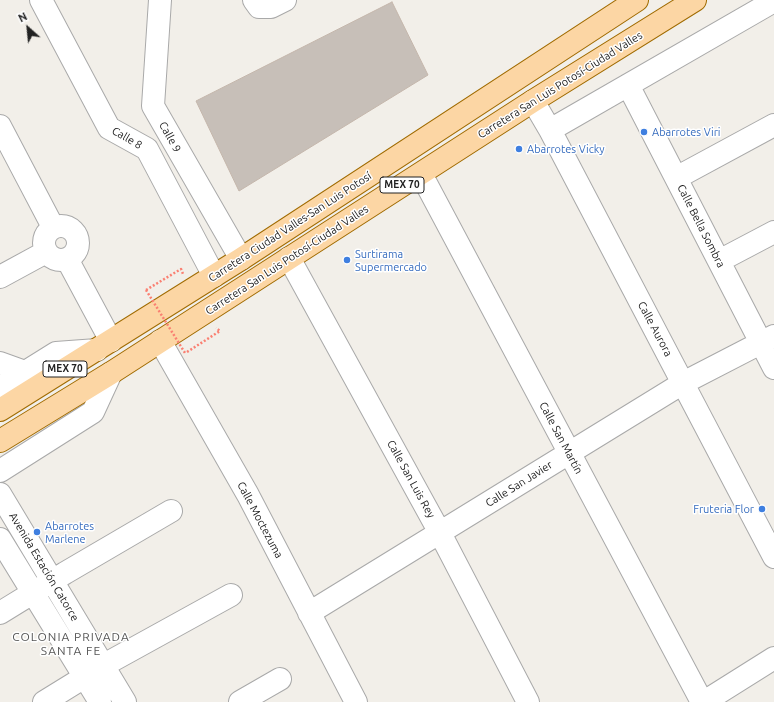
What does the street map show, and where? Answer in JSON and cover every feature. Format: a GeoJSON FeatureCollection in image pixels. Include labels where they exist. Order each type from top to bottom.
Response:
{"type":"FeatureCollection","features":[{"type":"Feature","properties":{"kind":"main road","name":"Carretera Ciudad Valles-San Luis Potosí"},"geometry":{"type":"LineString","coordinates":[[0,410],[241,259],[637,0]]}},
{"type":"Feature","properties":{"kind":"main road","name":"Carretera San Luis Potosí-Ciudad Valles"},"geometry":{"type":"LineString","coordinates":[[0,441],[111,373],[533,102],[695,0]]}},
{"type":"Feature","properties":{"kind":"street","name":"Calle 8"},"geometry":{"type":"LineString","coordinates":[[41,0],[109,128],[146,149],[214,276]]}},
{"type":"Feature","properties":{"kind":"street","name":"Calle 9"},"geometry":{"type":"LineString","coordinates":[[160,0],[153,106],[241,259]]}},
{"type":"Feature","properties":{"kind":"street"},"geometry":{"type":"LineString","coordinates":[[257,3],[271,7],[285,0]]}},
{"type":"Feature","properties":{"kind":"street"},"geometry":{"type":"LineString","coordinates":[[550,130],[774,1]]}},
{"type":"Feature","properties":{"kind":"street","name":"Calle Bella Sombra"},"geometry":{"type":"LineString","coordinates":[[628,85],[719,261],[768,339],[774,368]]}},
{"type":"Feature","properties":{"kind":"street","name":"Calle Aurora"},"geometry":{"type":"LineString","coordinates":[[533,102],[550,130],[774,558]]}},
{"type":"Feature","properties":{"kind":"street"},"geometry":{"type":"LineString","coordinates":[[676,178],[774,125]]}},
{"type":"Feature","properties":{"kind":"street"},"geometry":{"type":"LineString","coordinates":[[0,126],[53,227]]}},
{"type":"Feature","properties":{"kind":"street"},"geometry":{"type":"LineString","coordinates":[[146,149],[170,137]]}},
{"type":"Feature","properties":{"kind":"street","name":"Calle San Martín"},"geometry":{"type":"LineString","coordinates":[[421,174],[703,702]]}},
{"type":"Feature","properties":{"kind":"street"},"geometry":{"type":"LineString","coordinates":[[66,226],[76,233],[79,238],[77,251],[67,259],[54,258],[46,252],[44,247],[45,236],[53,227],[66,226]]}},
{"type":"Feature","properties":{"kind":"street"},"geometry":{"type":"LineString","coordinates":[[719,261],[774,232]]}},
{"type":"Feature","properties":{"kind":"street"},"geometry":{"type":"LineString","coordinates":[[0,277],[46,252]]}},
{"type":"Feature","properties":{"kind":"street","name":"Calle San Luis Rey"},"geometry":{"type":"LineString","coordinates":[[289,258],[440,533],[528,702]]}},
{"type":"Feature","properties":{"kind":"street"},"geometry":{"type":"LineString","coordinates":[[0,388],[56,353],[104,345],[67,259]]}},
{"type":"Feature","properties":{"kind":"street","name":"Calle San Javier"},"geometry":{"type":"LineString","coordinates":[[309,613],[683,383],[768,339]]}},
{"type":"Feature","properties":{"kind":"street","name":"Calle Moctezuma"},"geometry":{"type":"LineString","coordinates":[[160,341],[248,495],[356,702]]}},
{"type":"Feature","properties":{"kind":"street"},"geometry":{"type":"LineString","coordinates":[[0,363],[25,372]]}},
{"type":"Feature","properties":{"kind":"street"},"geometry":{"type":"LineString","coordinates":[[0,471],[94,412],[111,373]]}},
{"type":"Feature","properties":{"kind":"street","name":"Avenida Estación Catorce"},"geometry":{"type":"LineString","coordinates":[[0,494],[125,702]]}},
{"type":"Feature","properties":{"kind":"street"},"geometry":{"type":"LineString","coordinates":[[0,613],[171,511]]}},
{"type":"Feature","properties":{"kind":"street","name":"Avenida Estación Catorce"},"geometry":{"type":"LineString","coordinates":[[0,539],[100,702]]}},
{"type":"Feature","properties":{"kind":"street"},"geometry":{"type":"LineString","coordinates":[[44,702],[104,665],[231,595]]}},
{"type":"Feature","properties":{"kind":"street"},"geometry":{"type":"LineString","coordinates":[[703,702],[774,658]]}},
{"type":"Feature","properties":{"kind":"street"},"geometry":{"type":"LineString","coordinates":[[240,702],[280,679]]}},
{"type":"Feature","properties":{"kind":"path"},"geometry":{"type":"LineString","coordinates":[[146,290],[184,353]]}},
{"type":"Feature","properties":{"kind":"building"},"geometry":{"type":"Polygon","coordinates":[[[392,2],[428,75],[239,191],[196,101],[392,2]]]}},
{"type":"Feature","properties":{"kind":"place","name":"Abarrotes Viri"},"geometry":{"type":"Point","coordinates":[644,132]}},
{"type":"Feature","properties":{"kind":"place","name":"Abarrotes Vicky"},"geometry":{"type":"Point","coordinates":[519,149]}},
{"type":"Feature","properties":{"kind":"place","name":"Surtirama Supermercado"},"geometry":{"type":"Point","coordinates":[347,260]}},
{"type":"Feature","properties":{"kind":"place","name":"Fruteria Flor"},"geometry":{"type":"Point","coordinates":[762,509]}},
{"type":"Feature","properties":{"kind":"place","name":"Abarrotes Marlene"},"geometry":{"type":"Point","coordinates":[37,532]}},
{"type":"Feature","properties":{"kind":"district","name":"COLONIA PRIVADA SANTA FE"},"geometry":{"type":"Point","coordinates":[71,644]}}]}
